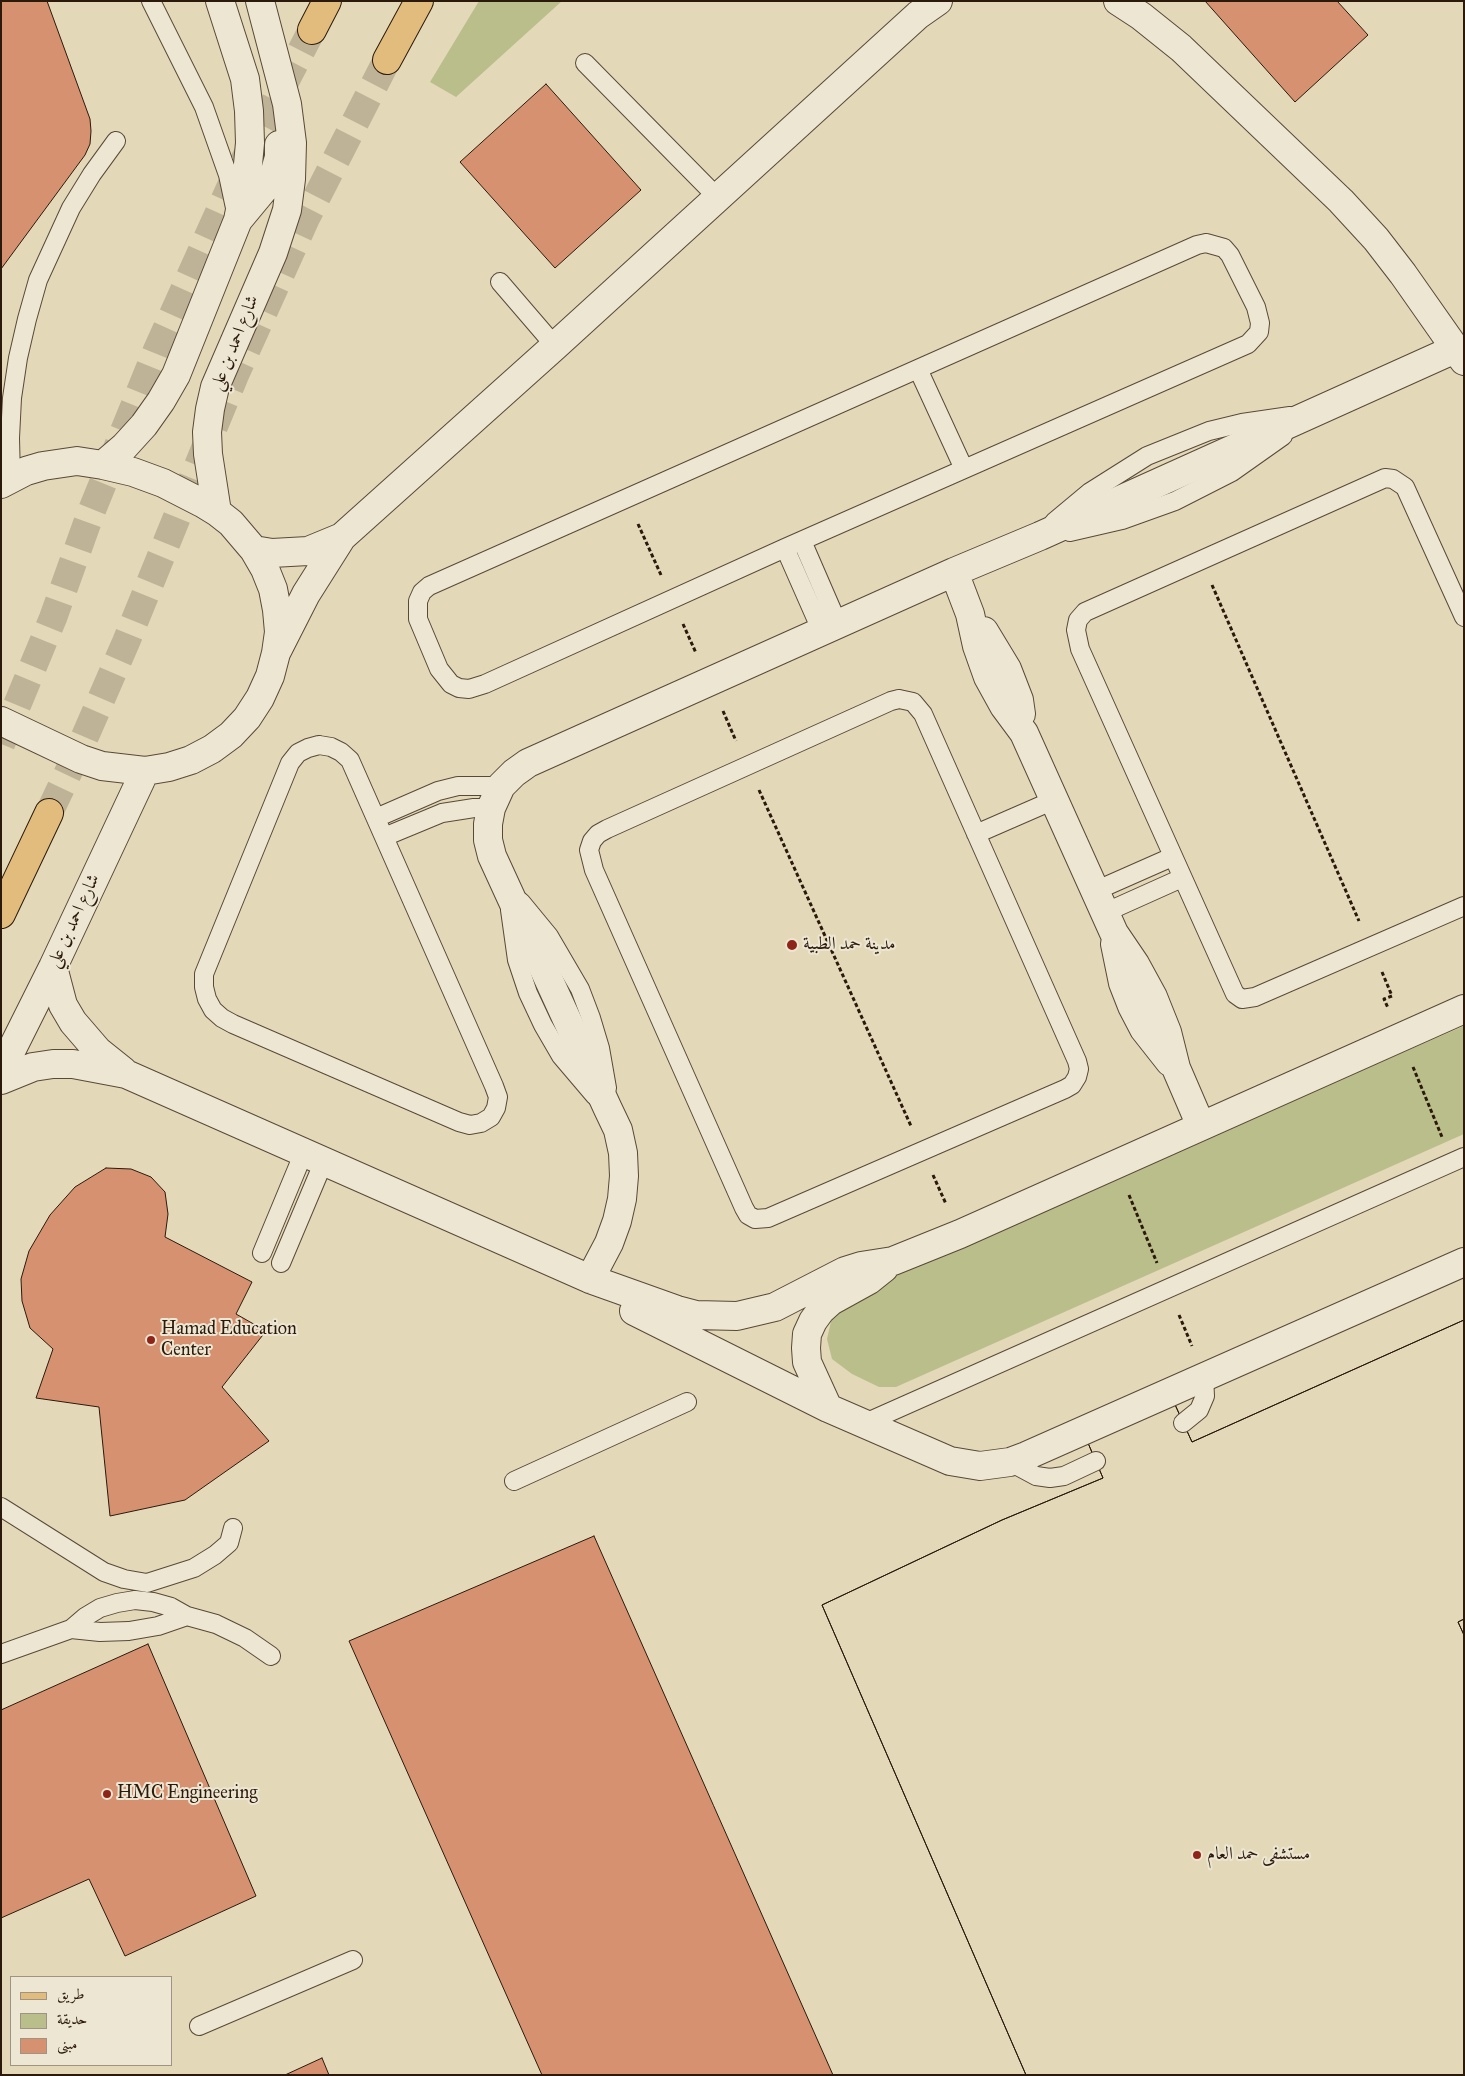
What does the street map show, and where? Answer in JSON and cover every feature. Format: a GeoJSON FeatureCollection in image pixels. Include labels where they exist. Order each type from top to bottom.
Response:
{"type":"FeatureCollection","features":[{"type":"Feature","properties":{"kind":"main road"},"geometry":{"type":"LineString","coordinates":[[312,30],[327,1]]}},
{"type":"Feature","properties":{"kind":"main road"},"geometry":{"type":"LineString","coordinates":[[387,60],[419,1]]}},
{"type":"Feature","properties":{"kind":"main road"},"geometry":{"type":"LineString","coordinates":[[1,914],[49,813]]}},
{"type":"Feature","properties":{"kind":"street"},"geometry":{"type":"LineString","coordinates":[[102,464],[124,447],[144,425],[176,375],[238,220],[247,175],[250,143],[249,111],[245,79],[220,1]]}},
{"type":"Feature","properties":{"kind":"street"},"geometry":{"type":"LineString","coordinates":[[244,1],[267,71],[280,128],[279,157],[282,179]]}},
{"type":"Feature","properties":{"kind":"street"},"geometry":{"type":"LineString","coordinates":[[238,220],[257,200],[282,179],[292,143],[288,104],[260,1]]}},
{"type":"Feature","properties":{"kind":"street"},"geometry":{"type":"LineString","coordinates":[[276,653],[306,594],[342,537],[918,15],[938,1]]}},
{"type":"Feature","properties":{"kind":"street"},"geometry":{"type":"LineString","coordinates":[[590,1279],[609,1243],[617,1222],[624,1176],[623,1153],[618,1130],[492,856],[488,840],[496,797],[514,774],[528,763],[1308,415],[1459,355],[1403,274],[1376,239],[1341,201],[1181,48],[1141,16],[1118,1]]}},
{"type":"Feature","properties":{"kind":"street","name":"شارع احمد بن علي"},"geometry":{"type":"LineString","coordinates":[[217,512],[208,454],[207,432],[210,409],[215,387],[276,246],[286,210],[282,179]]}},
{"type":"Feature","properties":{"kind":"street"},"geometry":{"type":"LineString","coordinates":[[1,721],[55,747],[102,766],[123,770],[145,770],[169,767],[191,760],[212,749],[231,735],[248,718],[270,676],[276,653],[278,632],[277,610],[273,589],[264,569],[254,550],[243,536],[217,512],[163,483],[133,472],[102,464],[77,461],[60,462],[34,468],[6,481]]}},
{"type":"Feature","properties":{"kind":"street"},"geometry":{"type":"LineString","coordinates":[[254,550],[281,553],[308,551],[342,537]]}},
{"type":"Feature","properties":{"kind":"street"},"geometry":{"type":"LineString","coordinates":[[954,572],[970,614],[991,640],[1007,669],[1019,700],[1024,733],[1104,912],[1153,997],[1167,1032],[1176,1068],[1201,1126]]}},
{"type":"Feature","properties":{"kind":"street","name":"شارع احمد بن علي"},"geometry":{"type":"LineString","coordinates":[[1,1071],[145,770]]}},
{"type":"Feature","properties":{"kind":"street"},"geometry":{"type":"LineString","coordinates":[[52,967],[63,1005],[73,1022],[98,1051],[126,1074]]}},
{"type":"Feature","properties":{"kind":"street"},"geometry":{"type":"LineString","coordinates":[[1,1080],[33,1067],[53,1064],[73,1064],[126,1074],[590,1279],[677,1310],[706,1316],[737,1316],[775,1307],[845,1271],[861,1266],[893,1261],[960,1234],[1464,1009]]}},
{"type":"Feature","properties":{"kind":"street"},"geometry":{"type":"LineString","coordinates":[[828,1408],[812,1377],[806,1348],[807,1334],[821,1310],[831,1301],[869,1280],[893,1261]]}},
{"type":"Feature","properties":{"kind":"street"},"geometry":{"type":"LineString","coordinates":[[590,1279],[606,1294],[624,1306],[828,1408],[957,1463],[980,1466],[1010,1462],[1464,1262]]}},
{"type":"Feature","properties":{"kind":"lane"},"geometry":{"type":"LineString","coordinates":[[151,1],[204,107],[228,175],[238,220]]}},
{"type":"Feature","properties":{"kind":"lane"},"geometry":{"type":"LineString","coordinates":[[585,63],[718,198]]}},
{"type":"Feature","properties":{"kind":"lane"},"geometry":{"type":"LineString","coordinates":[[6,481],[12,398],[23,335],[38,280],[71,208],[92,174],[116,141]]}},
{"type":"Feature","properties":{"kind":"lane"},"geometry":{"type":"LineString","coordinates":[[1215,244],[1224,248],[1230,255],[1256,307],[1260,323],[1259,332],[1248,344],[964,470],[785,548],[478,687],[460,688],[451,684],[439,669],[418,619],[418,601],[429,586],[1197,245],[1215,244]]}},
{"type":"Feature","properties":{"kind":"lane"},"geometry":{"type":"LineString","coordinates":[[500,282],[554,346]]}},
{"type":"Feature","properties":{"kind":"lane"},"geometry":{"type":"LineString","coordinates":[[918,369],[964,470]]}},
{"type":"Feature","properties":{"kind":"lane"},"geometry":{"type":"LineString","coordinates":[[1464,617],[1406,487],[1393,479],[1378,480],[1085,612],[1078,620],[1076,630],[1080,649],[1230,986],[1235,994],[1242,999],[1255,997],[1464,906]]}},
{"type":"Feature","properties":{"kind":"lane"},"geometry":{"type":"LineString","coordinates":[[802,541],[830,628]]}},
{"type":"Feature","properties":{"kind":"lane"},"geometry":{"type":"LineString","coordinates":[[785,548],[830,628]]}},
{"type":"Feature","properties":{"kind":"lane"},"geometry":{"type":"LineString","coordinates":[[906,700],[919,708],[923,714],[976,834],[1077,1061],[1079,1069],[1077,1077],[1072,1084],[1064,1089],[768,1218],[755,1219],[748,1215],[594,870],[589,850],[592,841],[598,834],[891,701],[906,700]]}},
{"type":"Feature","properties":{"kind":"lane"},"geometry":{"type":"LineString","coordinates":[[319,745],[331,746],[341,752],[350,760],[376,818],[498,1097],[496,1108],[491,1117],[482,1123],[470,1125],[459,1122],[233,1024],[213,1010],[207,999],[204,987],[204,974],[290,763],[298,753],[319,745]]}},
{"type":"Feature","properties":{"kind":"lane"},"geometry":{"type":"LineString","coordinates":[[376,818],[438,790],[458,786],[496,797]]}},
{"type":"Feature","properties":{"kind":"lane"},"geometry":{"type":"LineString","coordinates":[[384,837],[442,813],[474,808],[496,797]]}},
{"type":"Feature","properties":{"kind":"lane"},"geometry":{"type":"LineString","coordinates":[[976,834],[1054,800]]}},
{"type":"Feature","properties":{"kind":"lane"},"geometry":{"type":"LineString","coordinates":[[1104,912],[1172,857]]}},
{"type":"Feature","properties":{"kind":"lane"},"geometry":{"type":"LineString","coordinates":[[1104,912],[1182,878]]}},
{"type":"Feature","properties":{"kind":"lane"},"geometry":{"type":"LineString","coordinates":[[262,1253],[314,1157]]}},
{"type":"Feature","properties":{"kind":"lane"},"geometry":{"type":"LineString","coordinates":[[281,1264],[314,1157]]}},
{"type":"Feature","properties":{"kind":"lane"},"geometry":{"type":"LineString","coordinates":[[863,1424],[1458,1159]]}},
{"type":"Feature","properties":{"kind":"lane"},"geometry":{"type":"LineString","coordinates":[[1183,1423],[1199,1410],[1205,1396],[1204,1377]]}},
{"type":"Feature","properties":{"kind":"lane"},"geometry":{"type":"LineString","coordinates":[[514,1481],[687,1402]]}},
{"type":"Feature","properties":{"kind":"lane"},"geometry":{"type":"LineString","coordinates":[[1010,1462],[1036,1476],[1050,1478],[1064,1476],[1096,1461]]}},
{"type":"Feature","properties":{"kind":"lane"},"geometry":{"type":"LineString","coordinates":[[1,1507],[104,1572],[124,1580],[147,1583],[194,1568],[215,1556],[228,1543],[233,1528]]}},
{"type":"Feature","properties":{"kind":"lane"},"geometry":{"type":"LineString","coordinates":[[1,1654],[71,1629],[84,1617],[100,1608],[135,1600],[171,1607],[187,1616],[216,1624],[245,1638],[271,1656]]}},
{"type":"Feature","properties":{"kind":"lane"},"geometry":{"type":"LineString","coordinates":[[71,1629],[100,1632],[130,1631],[158,1626],[187,1616]]}},
{"type":"Feature","properties":{"kind":"lane"},"geometry":{"type":"LineString","coordinates":[[199,2026],[353,1960]]}},
{"type":"Feature","properties":{"kind":"path"},"geometry":{"type":"LineString","coordinates":[[626,499],[960,1234]]}},
{"type":"Feature","properties":{"kind":"path"},"geometry":{"type":"LineString","coordinates":[[1201,560],[1392,996],[1384,999],[1458,1159]]}},
{"type":"Feature","properties":{"kind":"green space"},"geometry":{"type":"Polygon","coordinates":[[[479,1],[562,1],[456,97],[430,82],[479,1]]]}},
{"type":"Feature","properties":{"kind":"green space"},"geometry":{"type":"Polygon","coordinates":[[[1464,1026],[1464,1134],[896,1387],[879,1387],[852,1374],[832,1359],[827,1339],[832,1317],[904,1268],[1464,1026]]]}},
{"type":"Feature","properties":{"kind":"building"},"geometry":{"type":"Polygon","coordinates":[[[1,1],[47,1],[90,119],[91,131],[90,144],[85,155],[1,269],[1,1]]]}},
{"type":"Feature","properties":{"kind":"building"},"geometry":{"type":"Polygon","coordinates":[[[1205,1],[1337,1],[1368,35],[1295,102],[1205,1]]]}},
{"type":"Feature","properties":{"kind":"building"},"geometry":{"type":"Polygon","coordinates":[[[546,84],[641,190],[555,268],[460,162],[546,84]]]}},
{"type":"Feature","properties":{"kind":"building","name":"Hamad Education Center"},"geometry":{"type":"Polygon","coordinates":[[[106,1168],[131,1169],[151,1177],[165,1192],[168,1214],[165,1237],[252,1282],[236,1314],[266,1331],[222,1387],[269,1441],[185,1500],[110,1516],[99,1407],[36,1398],[53,1349],[30,1328],[22,1301],[21,1279],[29,1251],[50,1215],[75,1187],[106,1168]]]}},
{"type":"Feature","properties":{"kind":"building","name":"مستشفى حمد العام"},"geometry":{"type":"Polygon","coordinates":[[[1464,1320],[1464,1619],[1458,1622],[1464,1635],[1464,2075],[1026,2075],[822,1605],[1002,1520],[1103,1478],[1085,1436],[1172,1398],[1192,1442],[1464,1320]]]}},
{"type":"Feature","properties":{"kind":"building","name":"مستشفى حمد العام"},"geometry":{"type":"Polygon","coordinates":[[[1464,1320],[1464,1619],[1458,1622],[1464,1635],[1464,2075],[1026,2075],[822,1605],[1002,1520],[1103,1478],[1085,1436],[1172,1398],[1192,1442],[1464,1320]]]}},
{"type":"Feature","properties":{"kind":"building"},"geometry":{"type":"Polygon","coordinates":[[[594,1536],[833,2075],[542,2075],[349,1641],[594,1536]]]}},
{"type":"Feature","properties":{"kind":"building","name":"HMC Engineering"},"geometry":{"type":"Polygon","coordinates":[[[148,1644],[256,1896],[125,1956],[89,1879],[1,1918],[1,1710],[148,1644]]]}},
{"type":"Feature","properties":{"kind":"building"},"geometry":{"type":"Polygon","coordinates":[[[322,2058],[329,2075],[285,2075],[322,2058]]]}},
{"type":"Feature","properties":{"kind":"tunnel"},"geometry":{"type":"LineString","coordinates":[[1,744],[53,618],[90,515],[157,350],[230,188],[312,30]]}},
{"type":"Feature","properties":{"kind":"tunnel"},"geometry":{"type":"LineString","coordinates":[[49,813],[126,642],[235,375],[306,218],[387,60]]}},
{"type":"Feature","properties":{"kind":"place","name":"مدينة حمد الطبية"},"geometry":{"type":"Point","coordinates":[792,945]}},
{"type":"Feature","properties":{"kind":"place","name":"Hamad Education Center"},"geometry":{"type":"Point","coordinates":[151,1340]}},
{"type":"Feature","properties":{"kind":"place","name":"HMC Engineering"},"geometry":{"type":"Point","coordinates":[107,1794]}},
{"type":"Feature","properties":{"kind":"place","name":"مستشفى حمد العام"},"geometry":{"type":"Point","coordinates":[1197,1855]}}]}
